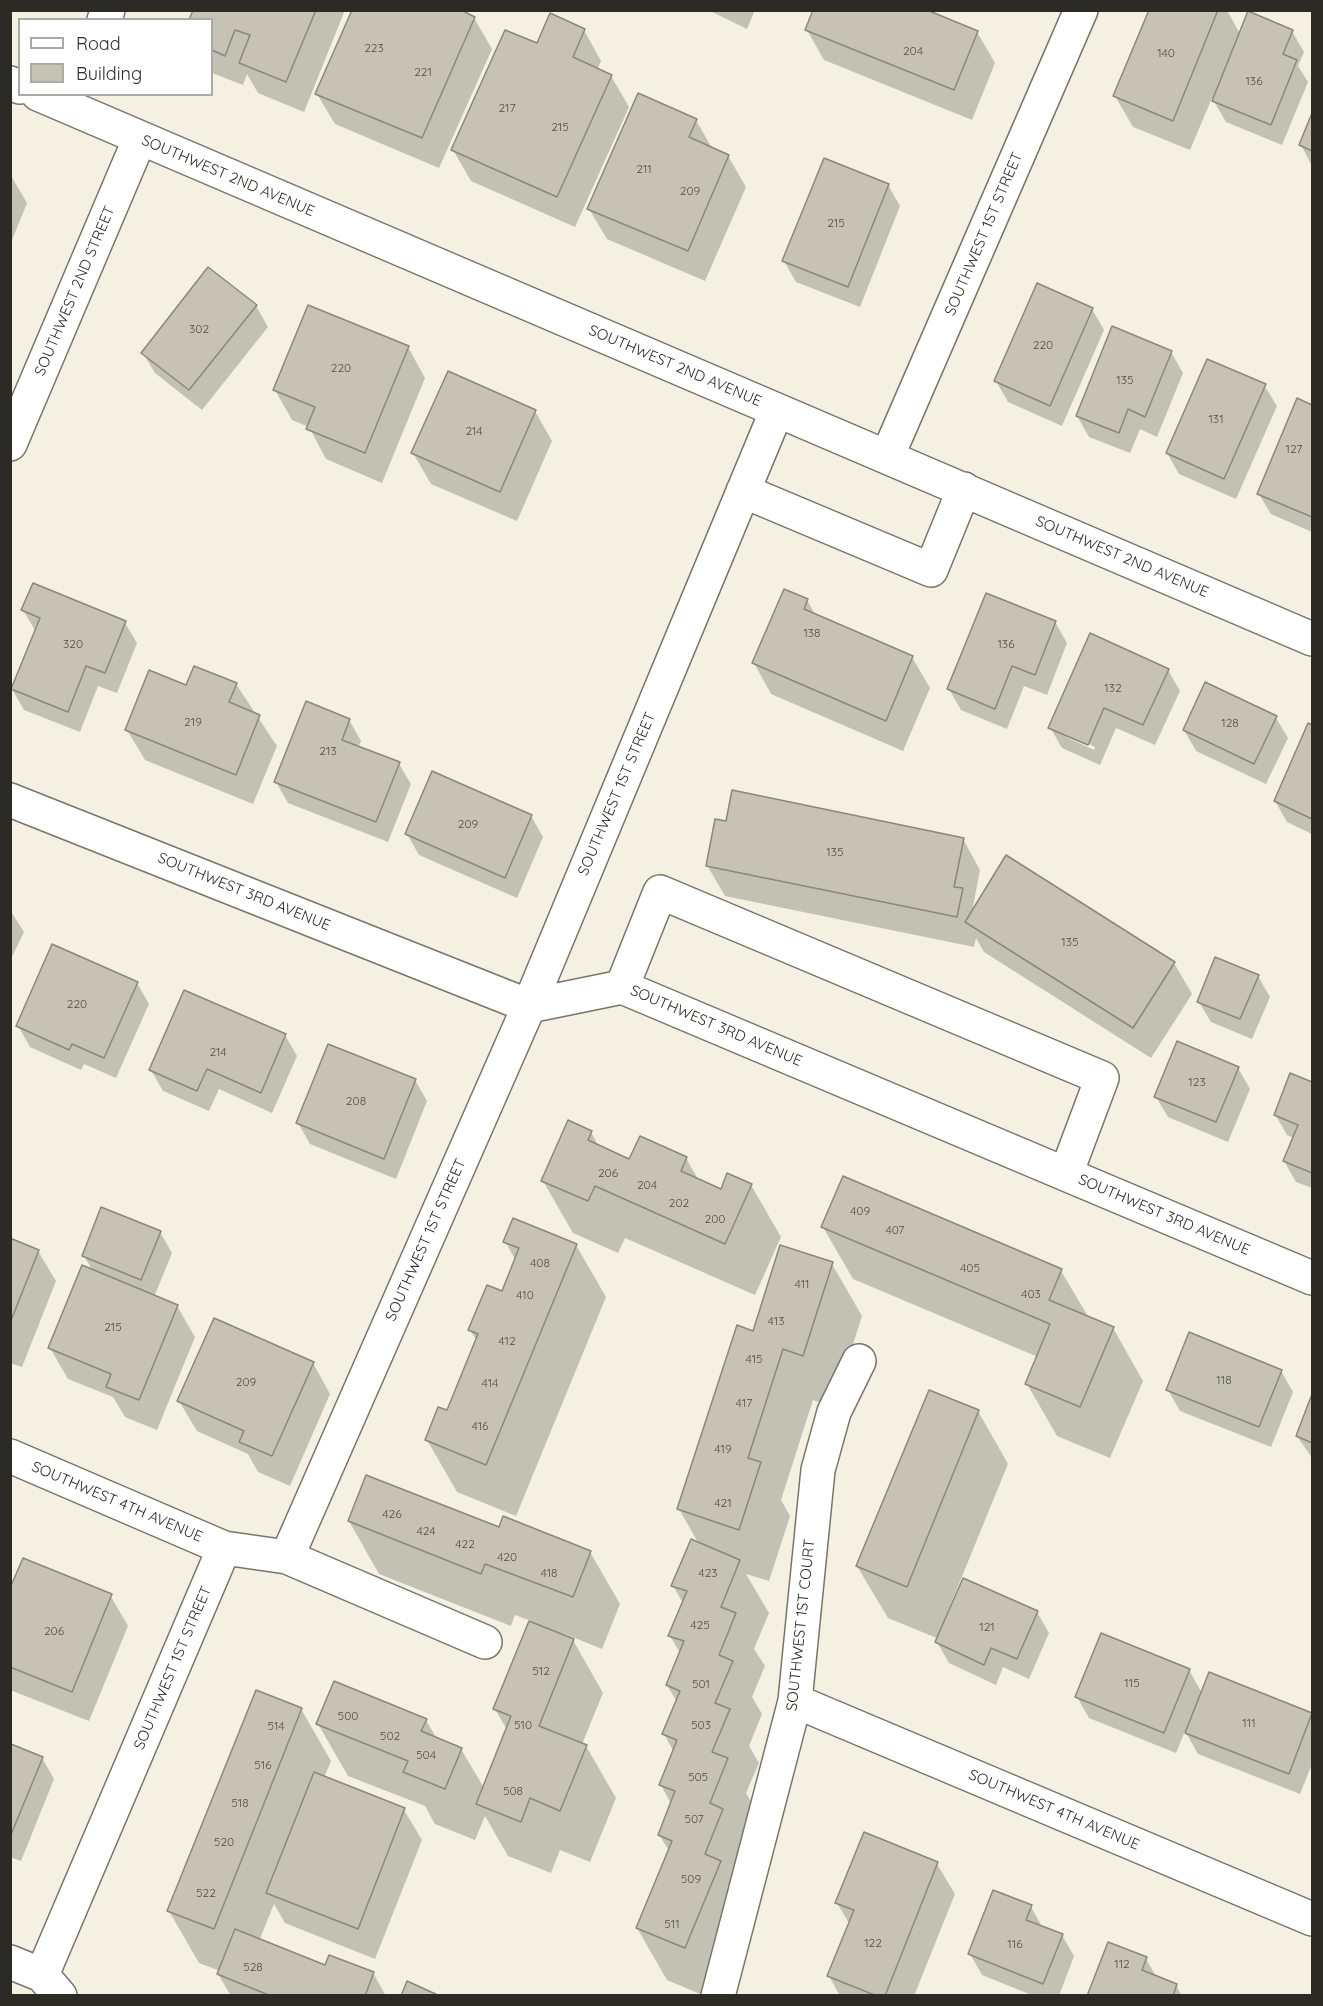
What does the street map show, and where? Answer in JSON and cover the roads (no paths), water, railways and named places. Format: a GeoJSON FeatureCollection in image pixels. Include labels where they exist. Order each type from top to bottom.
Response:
{"type":"FeatureCollection","features":[{"type":"Feature","properties":{"kind":"street","name":"SOUTHWEST 1ST STREET"},"geometry":{"type":"LineString","coordinates":[[887,457],[1081,10]]}},
{"type":"Feature","properties":{"kind":"street","name":"SOUTHWEST 2ND AVENUE"},"geometry":{"type":"LineString","coordinates":[[47,96],[70,101],[140,138],[1312,639]]}},
{"type":"Feature","properties":{"kind":"street","name":"SOUTHWEST 2ND STREET"},"geometry":{"type":"LineString","coordinates":[[10,444],[140,138]]}},
{"type":"Feature","properties":{"kind":"street","name":"SOUTHWEST 1ST STREET"},"geometry":{"type":"LineString","coordinates":[[287,1557],[529,1006],[777,410]]}},
{"type":"Feature","properties":{"kind":"street"},"geometry":{"type":"LineString","coordinates":[[743,491],[931,570],[964,489]]}},
{"type":"Feature","properties":{"kind":"street","name":"SOUTHWEST 3RD AVENUE"},"geometry":{"type":"LineString","coordinates":[[10,800],[529,1006],[622,987],[1312,1278]]}},
{"type":"Feature","properties":{"kind":"street"},"geometry":{"type":"LineString","coordinates":[[622,987],[660,892],[1102,1078],[1066,1173]]}},
{"type":"Feature","properties":{"kind":"street","name":"SOUTHWEST 1ST COURT"},"geometry":{"type":"LineString","coordinates":[[718,1995],[795,1701],[818,1470],[834,1412],[859,1361]]}},
{"type":"Feature","properties":{"kind":"street","name":"SOUTHWEST 4TH AVENUE"},"geometry":{"type":"LineString","coordinates":[[10,1456],[224,1548]]}},
{"type":"Feature","properties":{"kind":"street","name":"SOUTHWEST 1ST STREET"},"geometry":{"type":"LineString","coordinates":[[51,1985],[224,1548]]}},
{"type":"Feature","properties":{"kind":"street"},"geometry":{"type":"LineString","coordinates":[[224,1548],[287,1557],[485,1642]]}},
{"type":"Feature","properties":{"kind":"street","name":"SOUTHWEST 4TH AVENUE"},"geometry":{"type":"LineString","coordinates":[[795,1701],[1312,1919]]}},
{"type":"Feature","properties":{"kind":"street"},"geometry":{"type":"LineString","coordinates":[[10,1962],[51,1985]]}}]}
